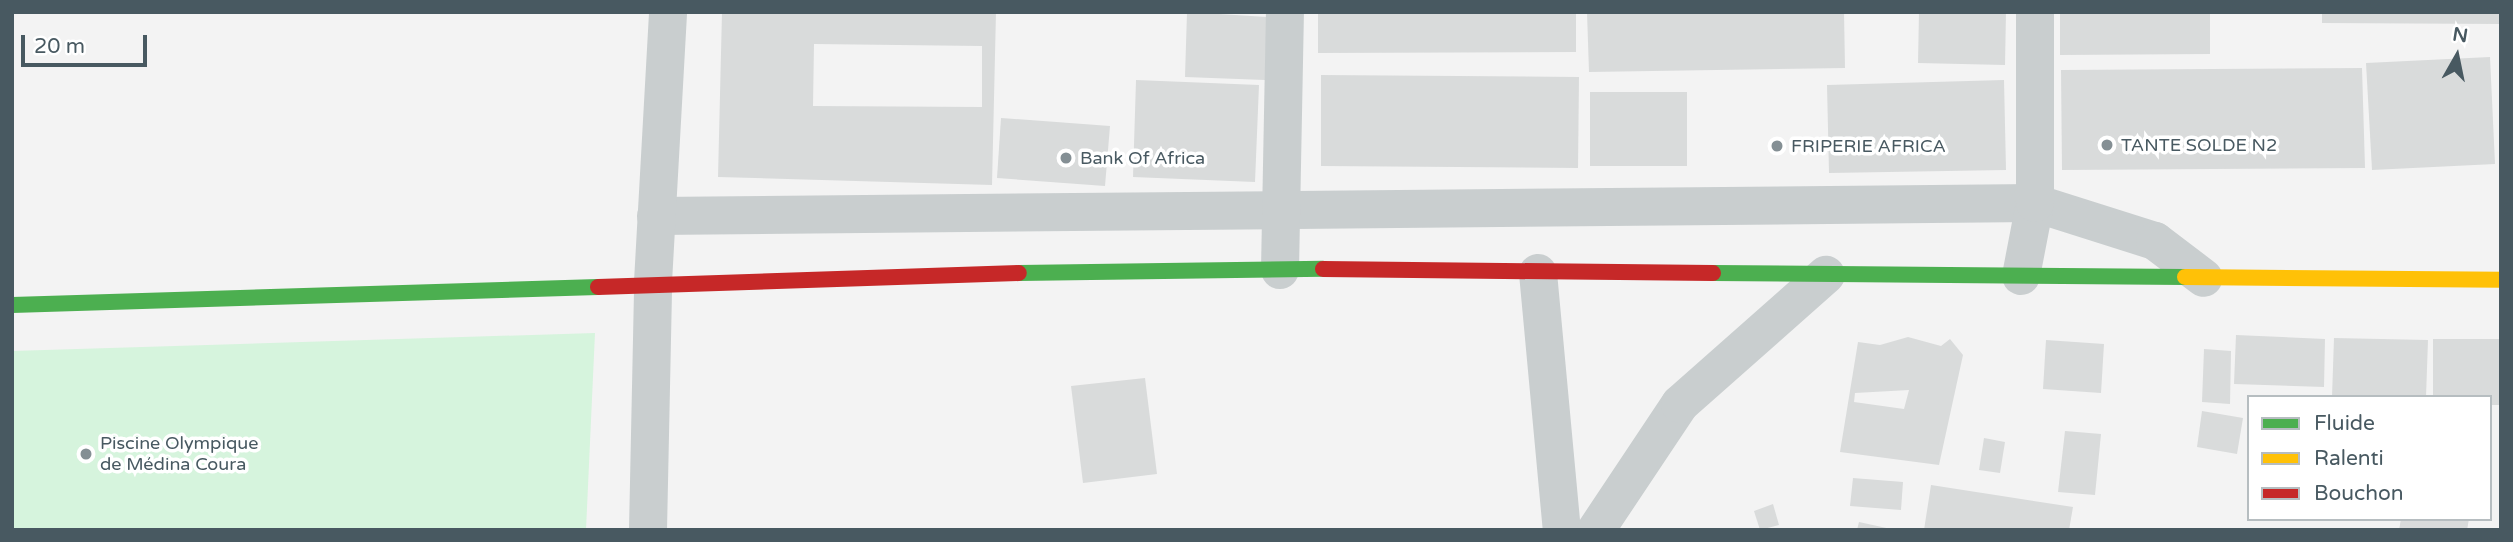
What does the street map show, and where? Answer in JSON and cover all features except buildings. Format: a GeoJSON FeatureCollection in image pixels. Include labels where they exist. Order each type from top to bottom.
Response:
{"type":"FeatureCollection","features":[{"type":"Feature","properties":{"kind":"street"},"geometry":{"type":"LineString","coordinates":[[648,530],[653,282],[668,12]]}},
{"type":"Feature","properties":{"kind":"street"},"geometry":{"type":"LineString","coordinates":[[1280,271],[1285,12]]}},
{"type":"Feature","properties":{"kind":"street"},"geometry":{"type":"LineString","coordinates":[[2021,276],[2035,203],[2035,12]]}},
{"type":"Feature","properties":{"kind":"street"},"geometry":{"type":"LineString","coordinates":[[656,216],[1281,208],[2035,203],[2155,241],[2204,278]]}},
{"type":"Feature","properties":{"kind":"street"},"geometry":{"type":"LineString","coordinates":[[12,305],[653,282],[1280,271],[2501,280]]}},
{"type":"Feature","properties":{"kind":"street"},"geometry":{"type":"LineString","coordinates":[[1538,273],[1562,530]]}},
{"type":"Feature","properties":{"kind":"street"},"geometry":{"type":"LineString","coordinates":[[1595,530],[1680,404],[1826,275]]}},
{"type":"Feature","properties":{"kind":"green space"},"geometry":{"type":"Polygon","coordinates":[[[595,333],[586,530],[12,530],[12,351],[595,333]]]}},
{"type":"Feature","properties":{"kind":"traffic: fast"},"geometry":{"type":"LineString","coordinates":[[1019,273],[1323,269]]}},
{"type":"Feature","properties":{"kind":"traffic: fast"},"geometry":{"type":"LineString","coordinates":[[1713,273],[2185,277]]}},
{"type":"Feature","properties":{"kind":"traffic: fast"},"geometry":{"type":"LineString","coordinates":[[12,305],[598,287]]}},
{"type":"Feature","properties":{"kind":"traffic: slow"},"geometry":{"type":"LineString","coordinates":[[2185,277],[2501,280]]}},
{"type":"Feature","properties":{"kind":"traffic: jam"},"geometry":{"type":"LineString","coordinates":[[1323,269],[1713,273]]}},
{"type":"Feature","properties":{"kind":"traffic: jam"},"geometry":{"type":"LineString","coordinates":[[598,287],[1019,273]]}},
{"type":"Feature","properties":{"kind":"place","name":"TANTE SOLDE N2"},"geometry":{"type":"Point","coordinates":[2107,145]}},
{"type":"Feature","properties":{"kind":"place","name":"FRIPERIE AFRICA"},"geometry":{"type":"Point","coordinates":[1777,146]}},
{"type":"Feature","properties":{"kind":"place","name":"Bank Of Africa"},"geometry":{"type":"Point","coordinates":[1066,158]}},
{"type":"Feature","properties":{"kind":"place","name":"Piscine Olympique de Médina Coura"},"geometry":{"type":"Point","coordinates":[86,454]}}]}
